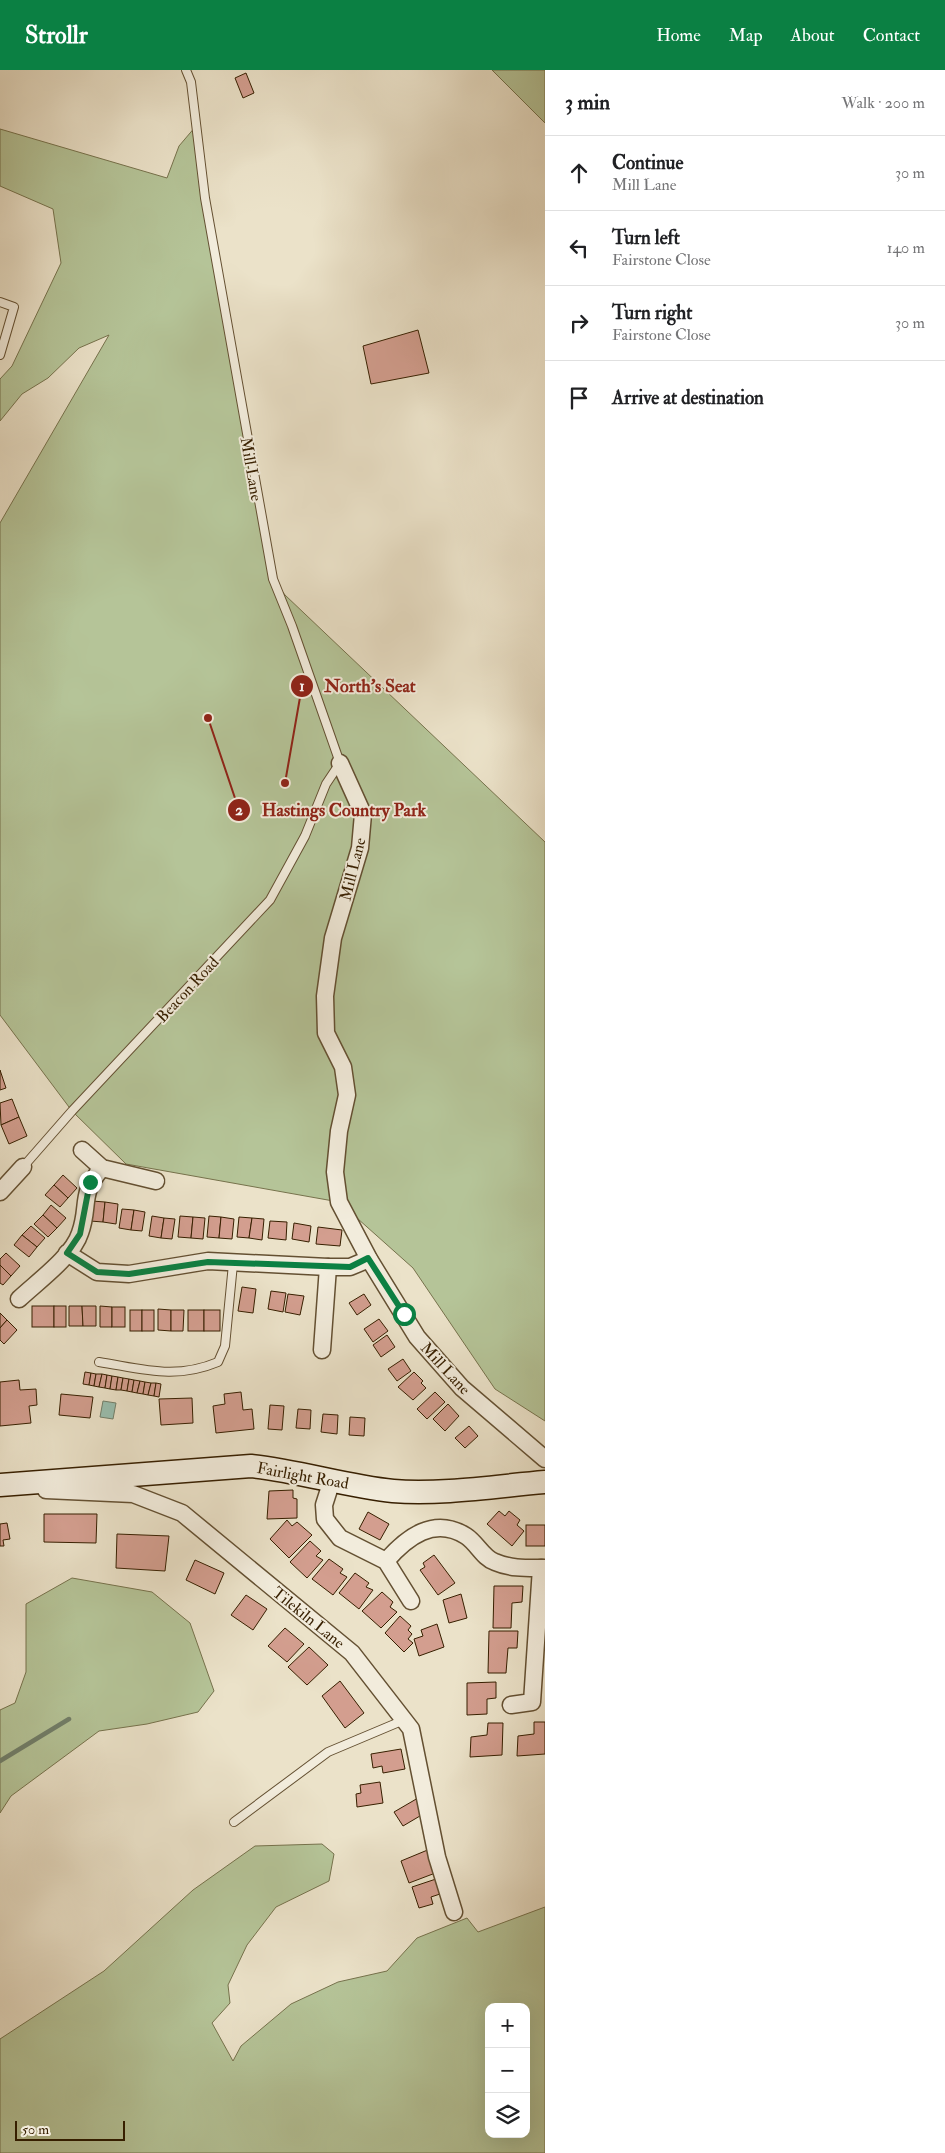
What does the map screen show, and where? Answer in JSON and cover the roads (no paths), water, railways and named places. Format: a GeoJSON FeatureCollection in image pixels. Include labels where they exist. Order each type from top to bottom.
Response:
{"type":"FeatureCollection","features":[{"type":"Feature","properties":{"kind":"street","name":"Mill Lane"},"geometry":{"type":"LineString","coordinates":[[340,763],[363,814],[360,848],[333,938],[325,996],[326,1033],[343,1067],[347,1095],[339,1131],[335,1172],[339,1202],[368,1258],[417,1337],[462,1388],[545,1460]]}},
{"type":"Feature","properties":{"kind":"street"},"geometry":{"type":"LineString","coordinates":[[82,1150],[102,1168],[156,1181]]}},
{"type":"Feature","properties":{"kind":"street","name":"Beacon Road"},"geometry":{"type":"LineString","coordinates":[[0,1192],[23,1167]]}},
{"type":"Feature","properties":{"kind":"street"},"geometry":{"type":"LineString","coordinates":[[19,1299],[67,1253],[80,1234],[90,1182],[102,1168]]}},
{"type":"Feature","properties":{"kind":"street"},"geometry":{"type":"LineString","coordinates":[[67,1253],[97,1272],[121,1273],[208,1262],[350,1267],[368,1258]]}},
{"type":"Feature","properties":{"kind":"street"},"geometry":{"type":"LineString","coordinates":[[322,1350],[328,1267]]}},
{"type":"Feature","properties":{"kind":"street","name":"Fairlight Road"},"geometry":{"type":"LineString","coordinates":[[5,1485],[251,1466],[285,1470],[394,1491],[446,1490],[545,1482]]}},
{"type":"Feature","properties":{"kind":"street"},"geometry":{"type":"LineString","coordinates":[[332,1480],[324,1505],[325,1520],[340,1538],[386,1561],[411,1601]]}},
{"type":"Feature","properties":{"kind":"street","name":"Tilekiln Lane"},"geometry":{"type":"LineString","coordinates":[[5,1485],[41,1490],[133,1494],[182,1513],[352,1653],[411,1729],[437,1857],[454,1912]]}},
{"type":"Feature","properties":{"kind":"street"},"geometry":{"type":"LineString","coordinates":[[386,1561],[402,1543],[420,1531],[445,1529],[466,1536],[493,1562],[510,1567],[543,1568],[538,1702],[511,1705]]}},
{"type":"Feature","properties":{"kind":"lane","name":"Mill Lane"},"geometry":{"type":"LineString","coordinates":[[186,70],[191,82],[205,198],[273,579],[292,626],[340,763]]}},
{"type":"Feature","properties":{"kind":"lane"},"geometry":{"type":"LineString","coordinates":[[0,302],[14,307],[0,355]]}},
{"type":"Feature","properties":{"kind":"lane","name":"Beacon Road"},"geometry":{"type":"LineString","coordinates":[[23,1167],[72,1111],[270,900],[305,836],[326,784],[340,763]]}},
{"type":"Feature","properties":{"kind":"lane"},"geometry":{"type":"LineString","coordinates":[[99,1362],[174,1373],[197,1371],[218,1362],[225,1346],[233,1264]]}},
{"type":"Feature","properties":{"kind":"lane"},"geometry":{"type":"LineString","coordinates":[[234,1822],[328,1752],[404,1720]]}},
{"type":"Feature","properties":{"kind":"waterway"},"geometry":{"type":"LineString","coordinates":[[0,1761],[69,1719]]}},
{"type":"Feature","properties":{"kind":"place","name":"Hastings Country Park"},"geometry":{"type":"Point","coordinates":[208,718]}},
{"type":"Feature","properties":{"kind":"place","name":"North's Seat"},"geometry":{"type":"Point","coordinates":[285,783]}}]}
